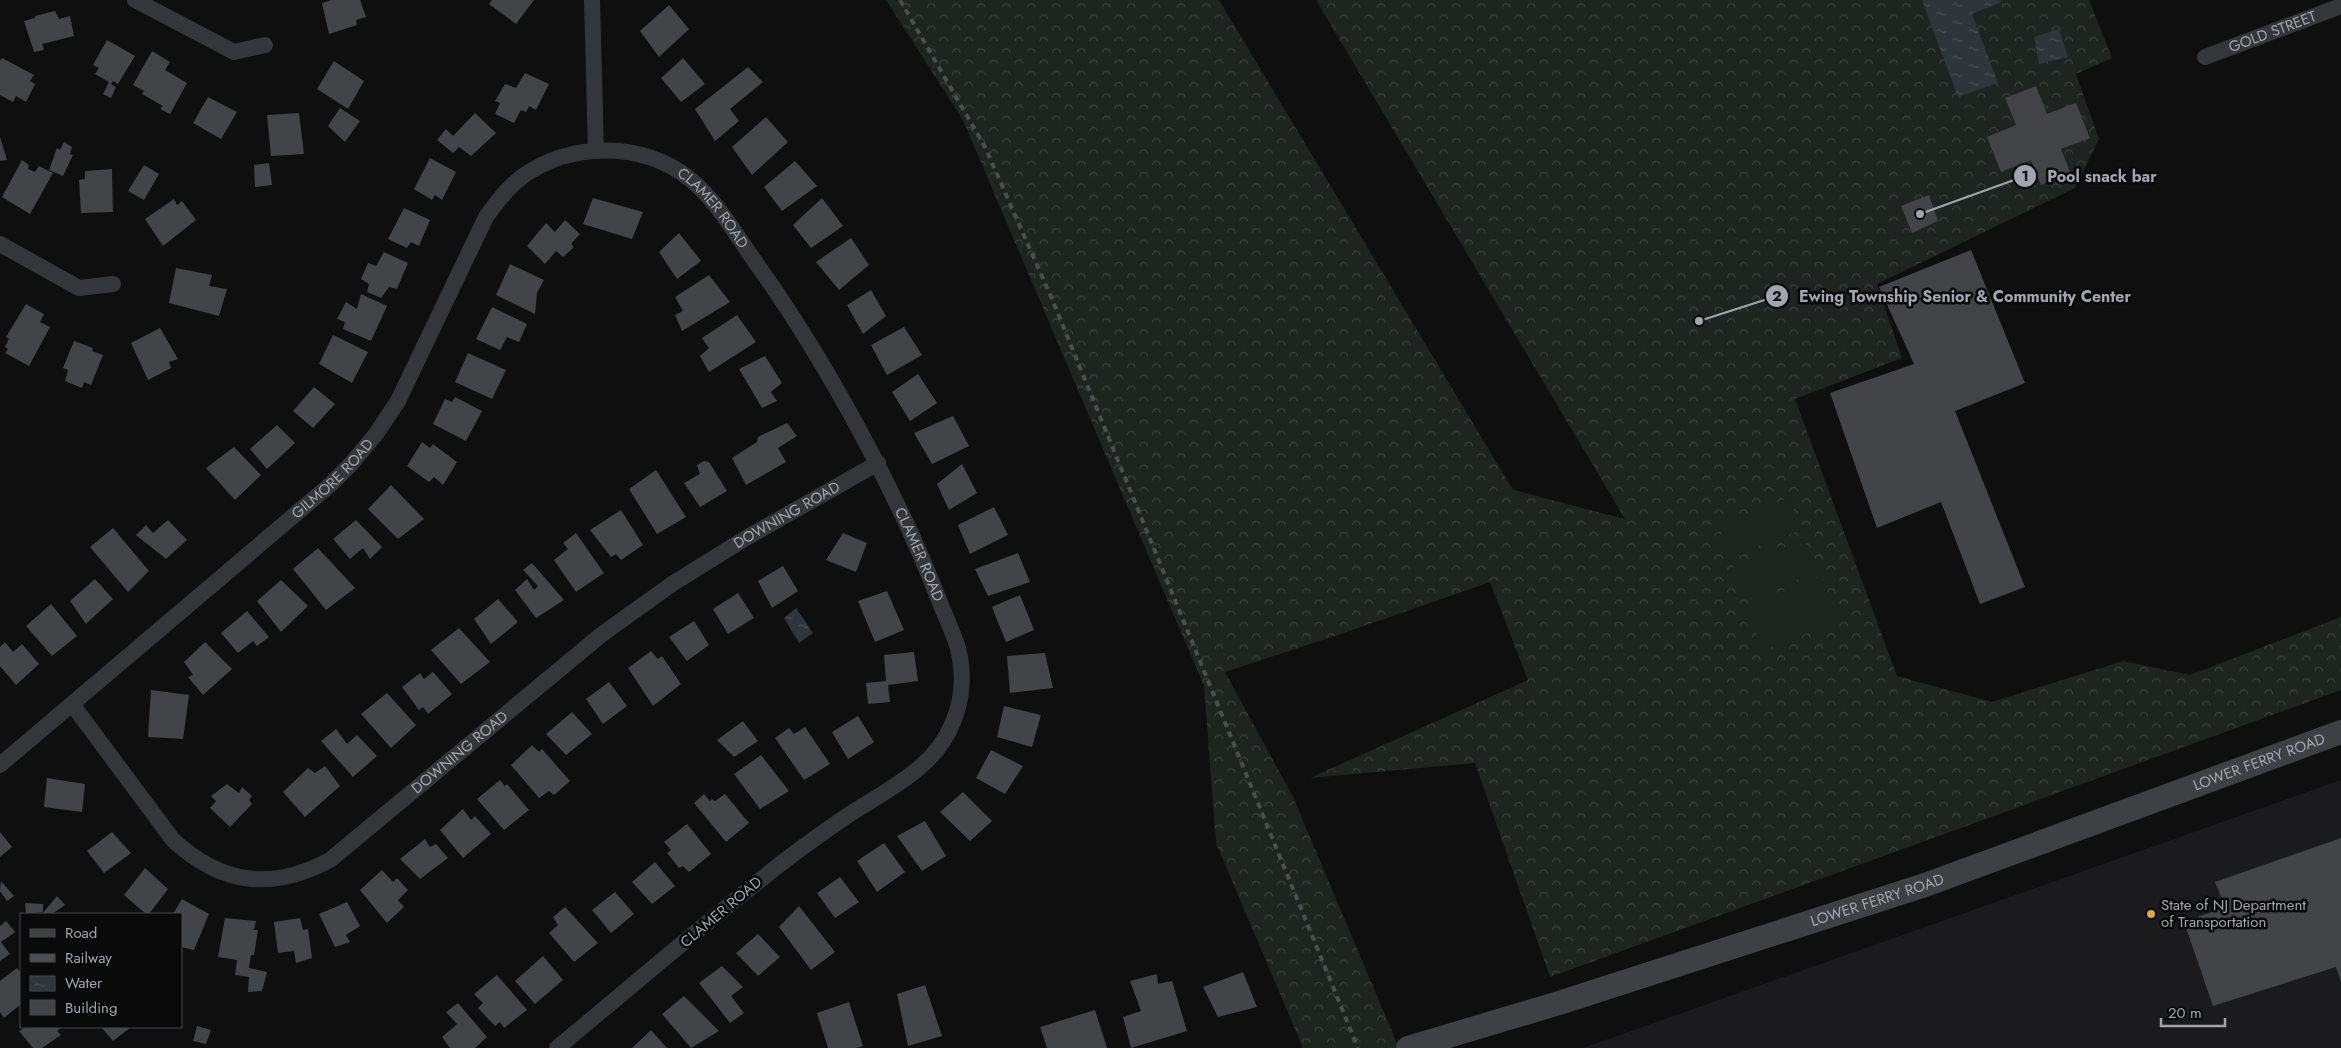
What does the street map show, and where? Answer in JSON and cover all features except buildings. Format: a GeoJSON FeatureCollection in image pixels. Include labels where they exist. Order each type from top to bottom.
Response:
{"type":"FeatureCollection","features":[{"type":"Feature","properties":{"kind":"street"},"geometry":{"type":"LineString","coordinates":[[135,0],[234,52],[265,45]]}},
{"type":"Feature","properties":{"kind":"street"},"geometry":{"type":"LineString","coordinates":[[592,0],[596,150]]}},
{"type":"Feature","properties":{"kind":"street","name":"GOLD STREET"},"geometry":{"type":"LineString","coordinates":[[2205,57],[2341,6]]}},
{"type":"Feature","properties":{"kind":"street","name":"CLAMER ROAD"},"geometry":{"type":"LineString","coordinates":[[557,1048],[765,876],[819,835],[925,764],[941,746],[953,723],[960,697],[962,673],[957,647],[925,565],[878,463],[836,387],[787,307],[710,198],[689,178],[666,164],[641,155],[613,150],[596,150]]}},
{"type":"Feature","properties":{"kind":"street","name":"GILMORE ROAD"},"geometry":{"type":"LineString","coordinates":[[0,765],[351,464],[376,434],[398,401],[486,216],[502,195],[522,177],[545,164],[572,154],[596,150]]}},
{"type":"Feature","properties":{"kind":"street"},"geometry":{"type":"LineString","coordinates":[[0,244],[79,288],[113,284]]}},
{"type":"Feature","properties":{"kind":"street","name":"DOWNING ROAD"},"geometry":{"type":"LineString","coordinates":[[72,704],[173,840],[190,856],[212,868],[234,876],[256,880],[284,878],[308,872],[330,860],[601,635],[656,595],[746,538],[878,463]]}},
{"type":"Feature","properties":{"kind":"street","name":"LOWER FERRY ROAD"},"geometry":{"type":"LineString","coordinates":[[1408,1048],[1559,1003],[1925,885],[2341,732]]}},
{"type":"Feature","properties":{"kind":"shaded area","name":"State of NJ Department of Transportation"},"geometry":{"type":"Polygon","coordinates":[[[2341,780],[2341,1048],[1583,1048],[2341,780]]]}},
{"type":"Feature","properties":{"kind":"green space"},"geometry":{"type":"Polygon","coordinates":[[[886,0],[1219,0],[1513,490],[1625,519],[1316,0],[2089,0],[2112,58],[2076,74],[2099,139],[2075,188],[1877,284],[1902,358],[1795,399],[1897,676],[1992,702],[2123,661],[2190,675],[2341,617],[2341,690],[1550,977],[1475,763],[1310,778],[1528,680],[1490,582],[1225,672],[1293,797],[1399,1048],[1303,1048],[1216,843],[1204,686],[963,120],[886,0]]]}},
{"type":"Feature","properties":{"kind":"green space"},"geometry":{"type":"Polygon","coordinates":[[[1789,498],[1801,530],[1730,557],[1718,524],[1789,498]]]}},
{"type":"Feature","properties":{"kind":"green space"},"geometry":{"type":"Polygon","coordinates":[[[1804,540],[1816,573],[1745,599],[1733,566],[1804,540]]]}},
{"type":"Feature","properties":{"kind":"green space"},"geometry":{"type":"Polygon","coordinates":[[[1821,576],[1839,621],[1763,650],[1746,605],[1821,576]]]}},
{"type":"Feature","properties":{"kind":"water"},"geometry":{"type":"Polygon","coordinates":[[[1922,0],[2001,0],[2001,2],[1972,14],[1998,83],[1958,97],[1922,0]]]}},
{"type":"Feature","properties":{"kind":"water"},"geometry":{"type":"Polygon","coordinates":[[[2059,29],[2068,57],[2039,64],[2034,37],[2059,29]]]}},
{"type":"Feature","properties":{"kind":"water"},"geometry":{"type":"Polygon","coordinates":[[[796,608],[813,633],[799,643],[784,618],[796,608]]]}},
{"type":"Feature","properties":{"kind":"railway"},"geometry":{"type":"LineString","coordinates":[[900,0],[985,147],[1052,299],[1358,1048]]}},
{"type":"Feature","properties":{"kind":"place","name":"Pool snack bar"},"geometry":{"type":"Point","coordinates":[1920,214]}},
{"type":"Feature","properties":{"kind":"place","name":"Ewing Township Senior & Community Center"},"geometry":{"type":"Point","coordinates":[1699,321]}},
{"type":"Feature","properties":{"kind":"place","name":"State of NJ Department of Transportation"},"geometry":{"type":"Point","coordinates":[2151,914]}}]}
